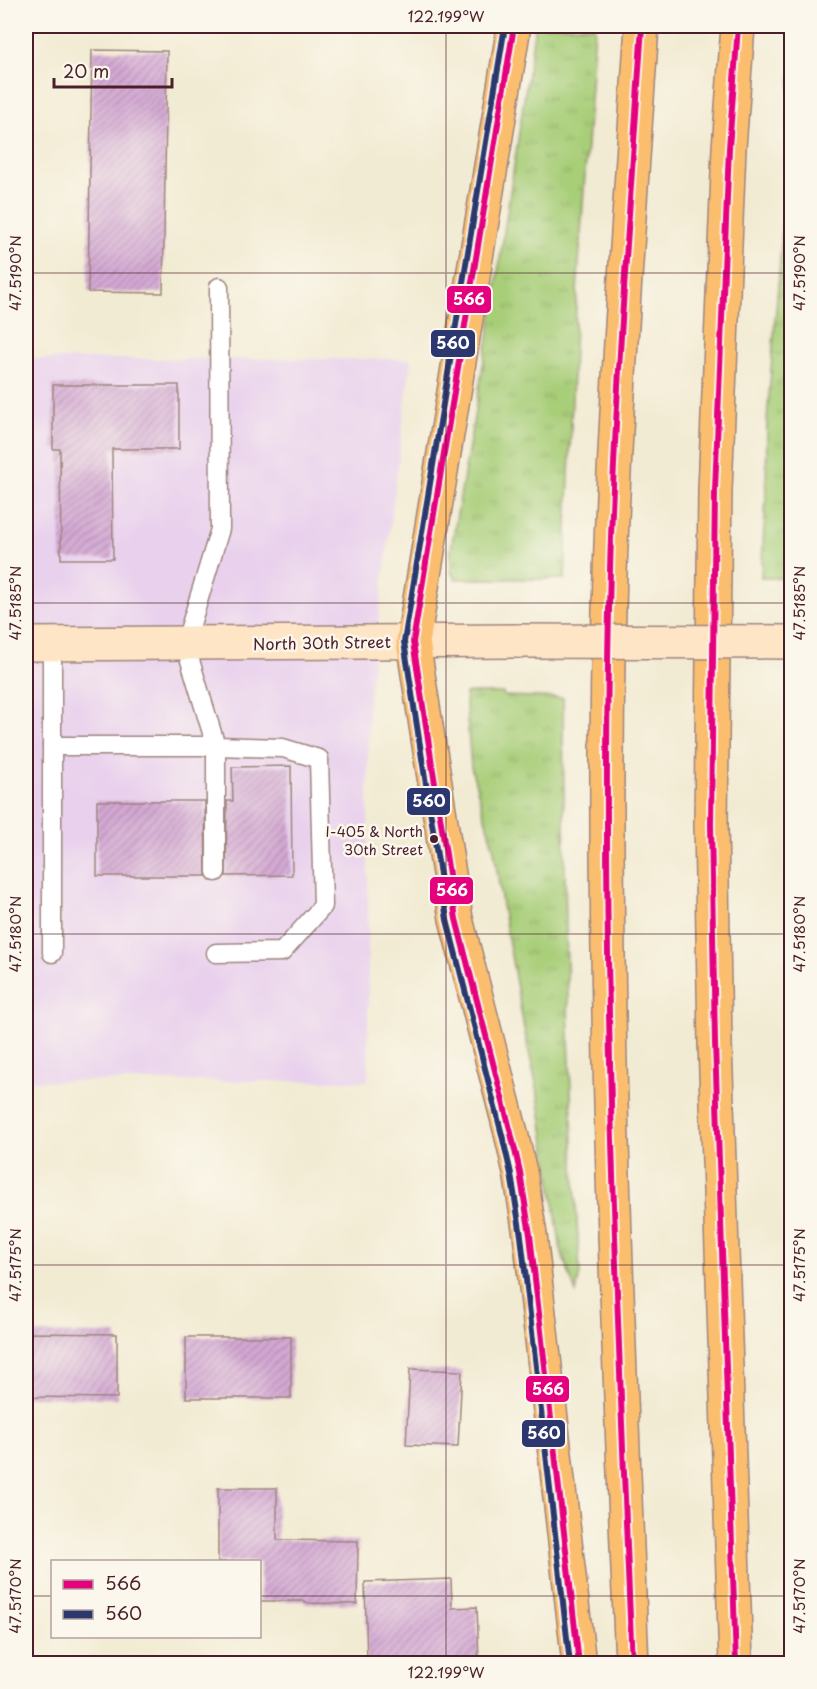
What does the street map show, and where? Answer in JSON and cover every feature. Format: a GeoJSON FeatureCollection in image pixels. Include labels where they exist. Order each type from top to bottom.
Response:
{"type":"FeatureCollection","features":[{"type":"Feature","properties":{"kind":"highway"},"geometry":{"type":"LineString","coordinates":[[514,26],[413,642],[456,919],[520,1172],[532,1256],[579,1664]]}},
{"type":"Feature","properties":{"kind":"highway"},"geometry":{"type":"LineString","coordinates":[[632,1664],[617,1310],[609,1029],[607,742],[609,607],[615,462],[642,26]]}},
{"type":"Feature","properties":{"kind":"highway"},"geometry":{"type":"LineString","coordinates":[[736,1664],[715,1043],[711,824],[715,490],[729,159],[738,26]]}},
{"type":"Feature","properties":{"kind":"street","name":"North 30th Street"},"geometry":{"type":"LineString","coordinates":[[39,644],[792,642]]}},
{"type":"Feature","properties":{"kind":"lane"},"geometry":{"type":"LineString","coordinates":[[216,872],[216,746],[185,644],[220,529],[219,287]]}},
{"type":"Feature","properties":{"kind":"lane"},"geometry":{"type":"LineString","coordinates":[[39,644],[52,746],[52,953]]}},
{"type":"Feature","properties":{"kind":"lane"},"geometry":{"type":"LineString","coordinates":[[52,746],[283,748],[319,759],[323,906],[282,952],[216,953]]}},
{"type":"Feature","properties":{"kind":"shaded area"},"geometry":{"type":"Polygon","coordinates":[[[26,359],[411,359],[368,703],[368,1081],[26,1081],[26,359]]]}},
{"type":"Feature","properties":{"kind":"green space"},"geometry":{"type":"Polygon","coordinates":[[[535,26],[595,26],[575,322],[565,579],[456,579],[451,572],[451,549],[490,326],[535,26]]]}},
{"type":"Feature","properties":{"kind":"green space"},"geometry":{"type":"Polygon","coordinates":[[[791,73],[791,578],[761,578],[766,497],[767,420],[782,236],[791,73]]]}},
{"type":"Feature","properties":{"kind":"green space"},"geometry":{"type":"Polygon","coordinates":[[[465,693],[503,693],[504,696],[563,698],[567,986],[580,1273],[576,1293],[561,1250],[537,1088],[525,1033],[494,850],[471,767],[465,693]]]}},
{"type":"Feature","properties":{"kind":"building"},"geometry":{"type":"Polygon","coordinates":[[[92,50],[167,51],[163,293],[88,292],[92,50]]]}},
{"type":"Feature","properties":{"kind":"building"},"geometry":{"type":"Polygon","coordinates":[[[53,385],[179,385],[179,449],[112,449],[113,559],[61,559],[60,449],[53,449],[53,385]]]}},
{"type":"Feature","properties":{"kind":"building"},"geometry":{"type":"Polygon","coordinates":[[[291,766],[292,875],[226,876],[227,801],[233,801],[232,767],[291,766]]]}},
{"type":"Feature","properties":{"kind":"building"},"geometry":{"type":"Polygon","coordinates":[[[97,801],[205,801],[206,876],[97,876],[97,801]]]}},
{"type":"Feature","properties":{"kind":"building"},"geometry":{"type":"Polygon","coordinates":[[[26,1333],[117,1334],[117,1398],[26,1397],[26,1333]]]}},
{"type":"Feature","properties":{"kind":"building"},"geometry":{"type":"Polygon","coordinates":[[[186,1337],[291,1337],[291,1398],[186,1398],[186,1337]]]}},
{"type":"Feature","properties":{"kind":"building"},"geometry":{"type":"Polygon","coordinates":[[[410,1369],[462,1371],[458,1447],[406,1445],[410,1369]]]}},
{"type":"Feature","properties":{"kind":"building"},"geometry":{"type":"Polygon","coordinates":[[[218,1488],[277,1488],[277,1540],[358,1541],[357,1604],[261,1601],[261,1560],[218,1560],[218,1488]]]}},
{"type":"Feature","properties":{"kind":"building"},"geometry":{"type":"Polygon","coordinates":[[[451,1579],[452,1608],[477,1607],[479,1664],[367,1664],[365,1582],[451,1579]]]}},
{"type":"Feature","properties":{"kind":"transit line","name":"560"},"geometry":{"type":"LineString","coordinates":[[505,26],[404,642],[447,920],[511,1174],[521,1236],[570,1664]]}},
{"type":"Feature","properties":{"kind":"transit line","name":"566"},"geometry":{"type":"LineString","coordinates":[[514,26],[413,642],[456,919],[520,1172],[530,1235],[579,1664]]}},
{"type":"Feature","properties":{"kind":"transit line","name":"566"},"geometry":{"type":"LineString","coordinates":[[632,1664],[612,1137],[607,742],[614,464],[642,26]]}},
{"type":"Feature","properties":{"kind":"transit line","name":"566"},"geometry":{"type":"LineString","coordinates":[[736,1664],[715,1043],[711,824],[715,490],[729,148],[738,26]]}},
{"type":"Feature","properties":{"kind":"place","name":"I-405 & North 30th Street"},"geometry":{"type":"Point","coordinates":[434,839]}}]}
